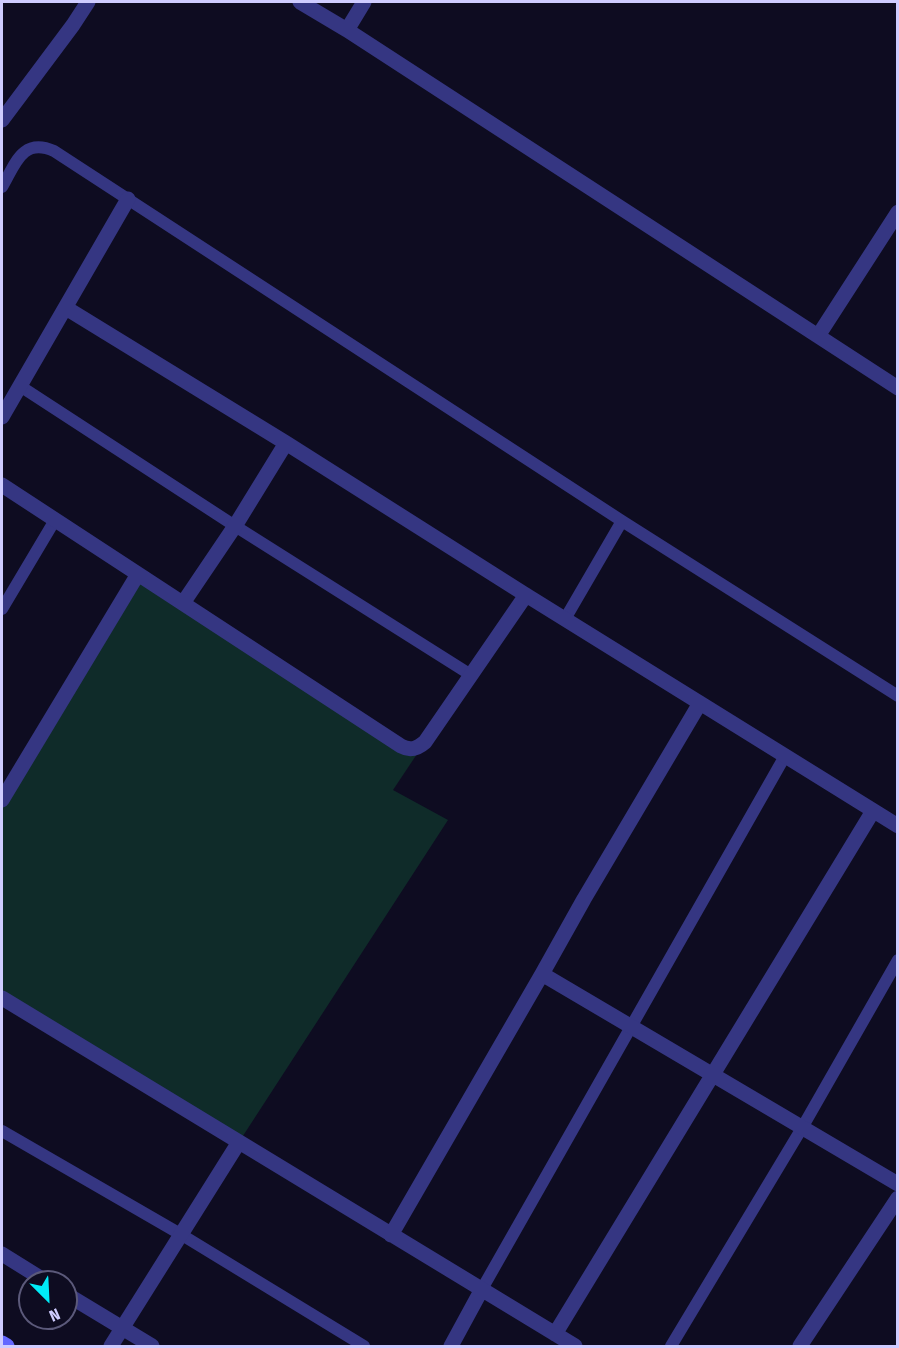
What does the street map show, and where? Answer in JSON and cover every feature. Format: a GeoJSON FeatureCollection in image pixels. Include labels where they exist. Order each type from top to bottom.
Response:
{"type":"FeatureCollection","features":[{"type":"Feature","properties":{"kind":"main road"},"geometry":{"type":"LineString","coordinates":[[2,1343],[7,1347]]}},
{"type":"Feature","properties":{"kind":"street"},"geometry":{"type":"LineString","coordinates":[[2,120],[88,2]]}},
{"type":"Feature","properties":{"kind":"street"},"geometry":{"type":"LineString","coordinates":[[300,2],[347,30],[897,388]]}},
{"type":"Feature","properties":{"kind":"street"},"geometry":{"type":"LineString","coordinates":[[347,30],[364,2]]}},
{"type":"Feature","properties":{"kind":"street"},"geometry":{"type":"LineString","coordinates":[[2,417],[128,199]]}},
{"type":"Feature","properties":{"kind":"street"},"geometry":{"type":"LineString","coordinates":[[818,336],[897,212]]}},
{"type":"Feature","properties":{"kind":"street"},"geometry":{"type":"LineString","coordinates":[[66,308],[286,443],[897,826]]}},
{"type":"Feature","properties":{"kind":"street"},"geometry":{"type":"LineString","coordinates":[[183,603],[235,526],[286,443]]}},
{"type":"Feature","properties":{"kind":"street"},"geometry":{"type":"LineString","coordinates":[[2,485],[407,749],[414,749],[425,742],[526,595]]}},
{"type":"Feature","properties":{"kind":"street"},"geometry":{"type":"LineString","coordinates":[[2,800],[138,574]]}},
{"type":"Feature","properties":{"kind":"street"},"geometry":{"type":"LineString","coordinates":[[391,1235],[700,703]]}},
{"type":"Feature","properties":{"kind":"street"},"geometry":{"type":"LineString","coordinates":[[555,1334],[873,811]]}},
{"type":"Feature","properties":{"kind":"street"},"geometry":{"type":"LineString","coordinates":[[542,974],[897,1184]]}},
{"type":"Feature","properties":{"kind":"street"},"geometry":{"type":"LineString","coordinates":[[2,998],[575,1347]]}},
{"type":"Feature","properties":{"kind":"street"},"geometry":{"type":"LineString","coordinates":[[111,1347],[239,1142]]}},
{"type":"Feature","properties":{"kind":"street"},"geometry":{"type":"LineString","coordinates":[[800,1347],[897,1198]]}},
{"type":"Feature","properties":{"kind":"street"},"geometry":{"type":"LineString","coordinates":[[2,1254],[28,1270]]}},
{"type":"Feature","properties":{"kind":"street"},"geometry":{"type":"LineString","coordinates":[[451,1347],[482,1289]]}},
{"type":"Feature","properties":{"kind":"street"},"geometry":{"type":"LineString","coordinates":[[78,1302],[152,1347]]}},
{"type":"Feature","properties":{"kind":"lane"},"geometry":{"type":"LineString","coordinates":[[2,188],[21,155],[30,147],[42,146],[54,151],[622,521],[897,696]]}},
{"type":"Feature","properties":{"kind":"lane"},"geometry":{"type":"LineString","coordinates":[[20,386],[235,526],[471,675]]}},
{"type":"Feature","properties":{"kind":"lane"},"geometry":{"type":"LineString","coordinates":[[2,609],[55,520]]}},
{"type":"Feature","properties":{"kind":"lane"},"geometry":{"type":"LineString","coordinates":[[566,619],[622,521]]}},
{"type":"Feature","properties":{"kind":"lane"},"geometry":{"type":"LineString","coordinates":[[482,1289],[785,756]]}},
{"type":"Feature","properties":{"kind":"lane"},"geometry":{"type":"LineString","coordinates":[[671,1347],[802,1128],[897,960]]}},
{"type":"Feature","properties":{"kind":"lane"},"geometry":{"type":"LineString","coordinates":[[2,1131],[182,1235],[364,1347]]}},
{"type":"Feature","properties":{"kind":"green space"},"geometry":{"type":"Polygon","coordinates":[[[138,574],[401,746],[425,742],[393,790],[448,820],[239,1142],[2,998],[2,800],[138,574]]]}}]}
